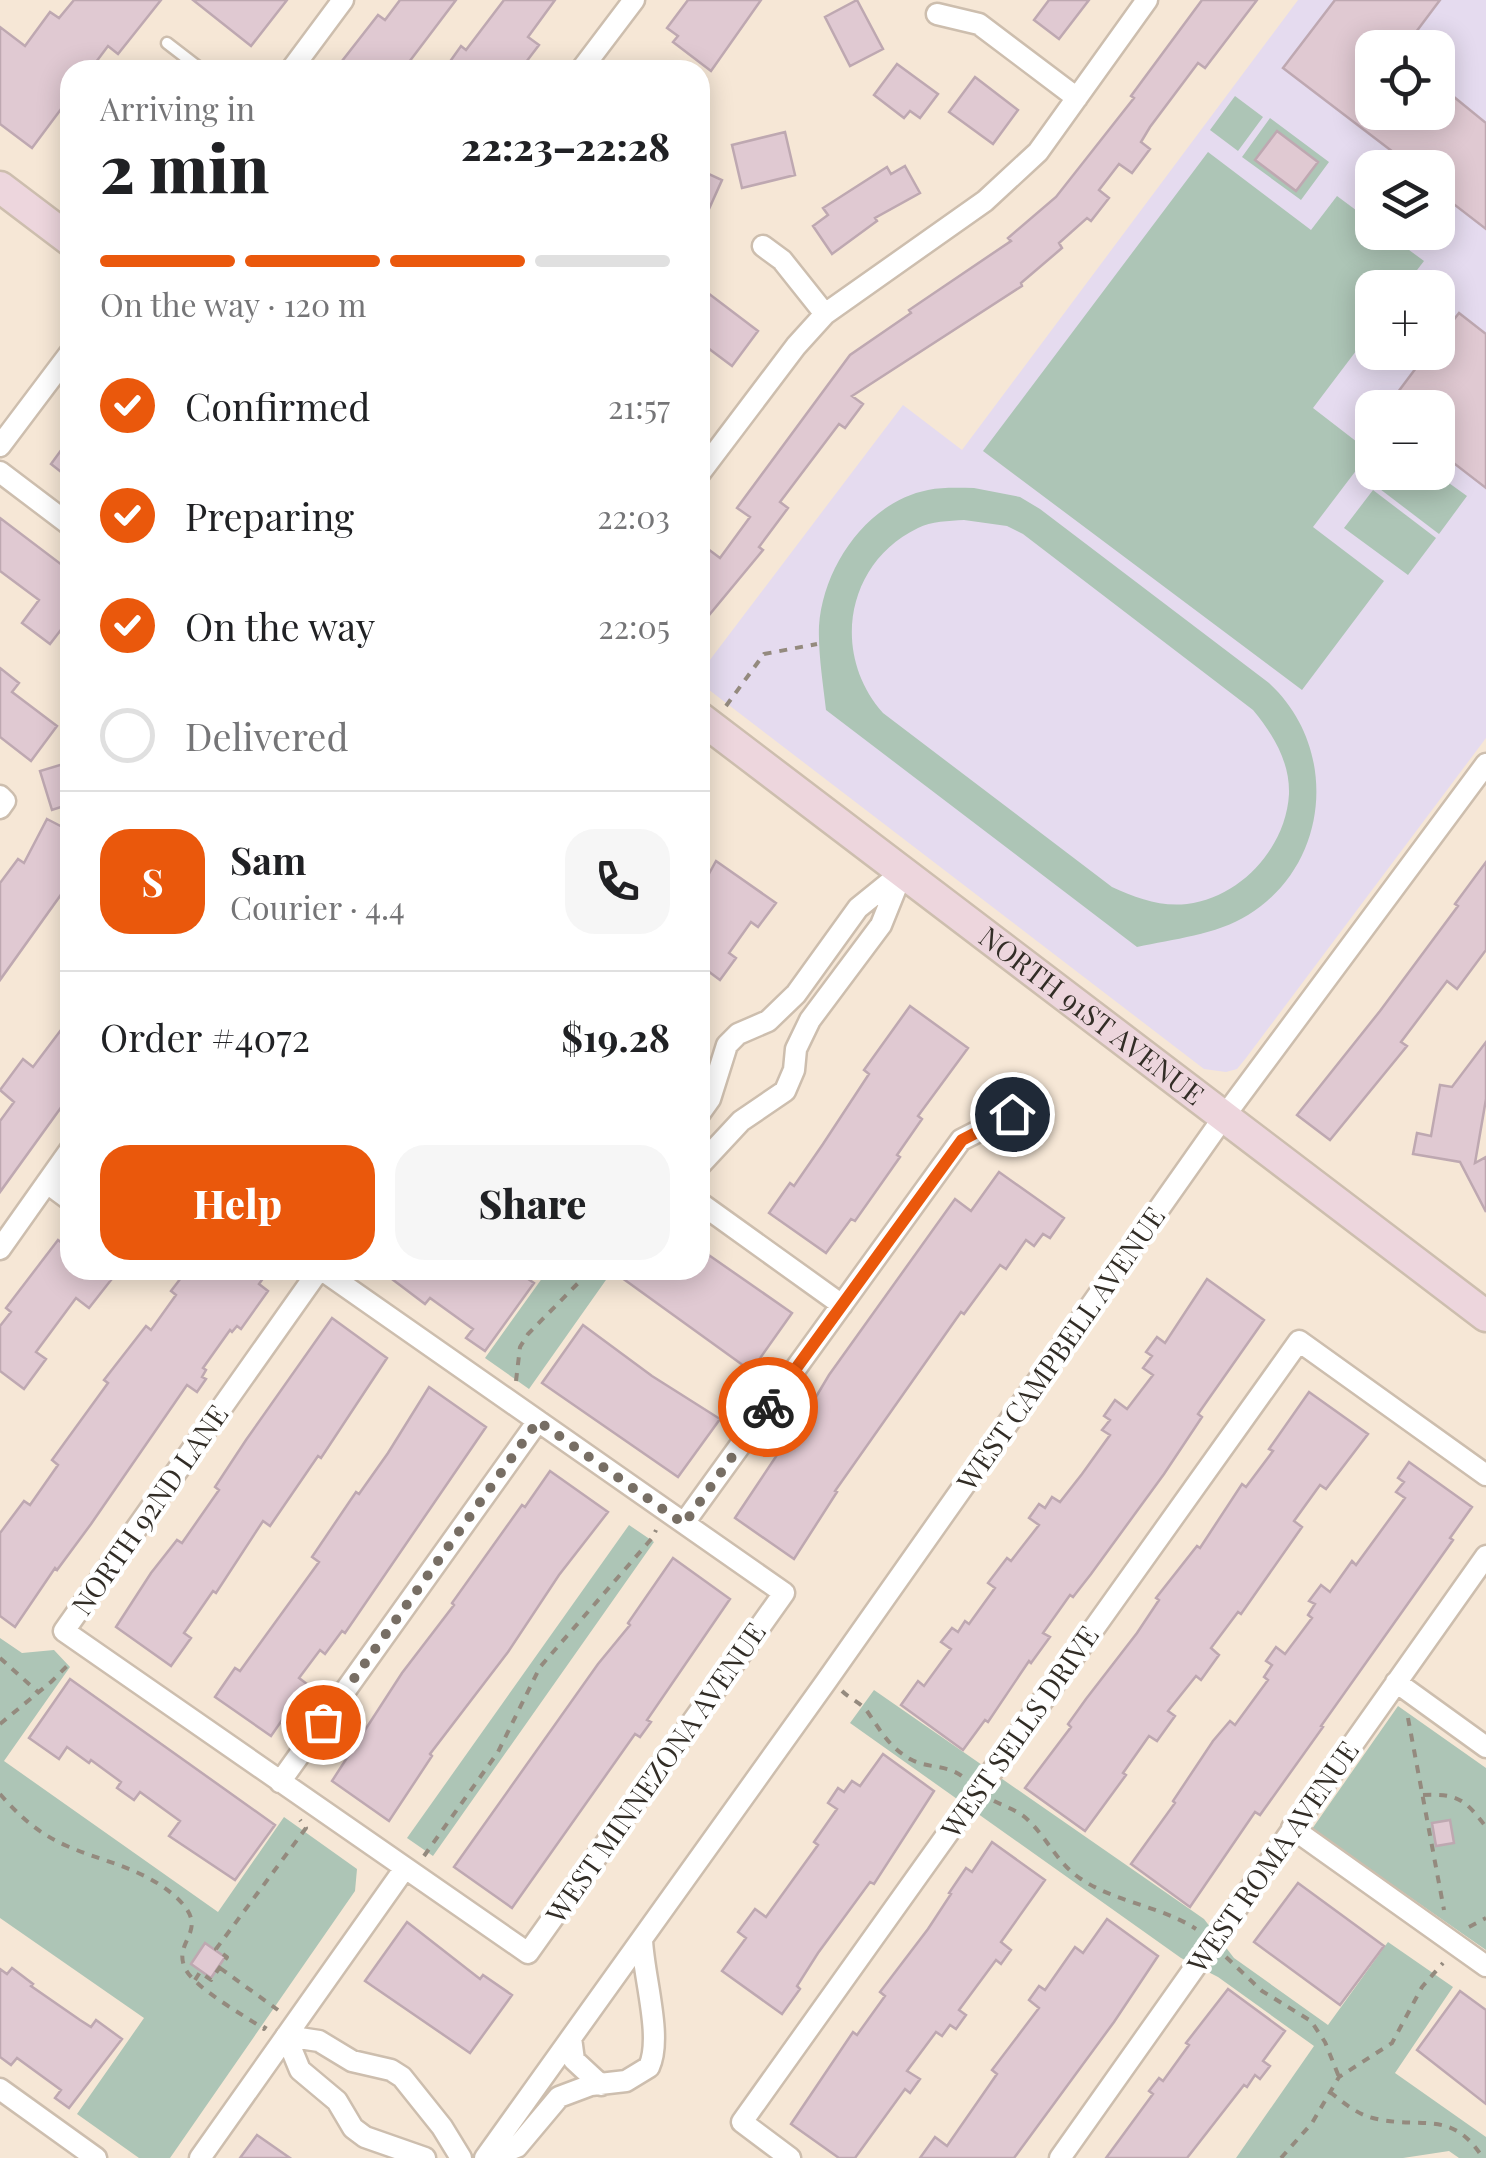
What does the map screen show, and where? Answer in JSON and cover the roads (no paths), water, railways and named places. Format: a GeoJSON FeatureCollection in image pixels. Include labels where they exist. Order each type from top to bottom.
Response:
{"type":"FeatureCollection","features":[{"type":"Feature","properties":{"kind":"main road"},"geometry":{"type":"LineString","coordinates":[[0,187],[60,232]]}},
{"type":"Feature","properties":{"kind":"main road","name":"NORTH 91ST AVENUE"},"geometry":{"type":"LineString","coordinates":[[710,726],[1486,1316]]}},
{"type":"Feature","properties":{"kind":"street"},"geometry":{"type":"LineString","coordinates":[[298,60],[343,0]]}},
{"type":"Feature","properties":{"kind":"street"},"geometry":{"type":"LineString","coordinates":[[589,60],[634,0]]}},
{"type":"Feature","properties":{"kind":"street"},"geometry":{"type":"LineString","coordinates":[[710,461],[796,346],[825,314],[985,201],[1038,152],[1148,0]]}},
{"type":"Feature","properties":{"kind":"street"},"geometry":{"type":"LineString","coordinates":[[937,14],[979,24],[1077,98]]}},
{"type":"Feature","properties":{"kind":"street"},"geometry":{"type":"LineString","coordinates":[[763,246],[782,260],[825,314]]}},
{"type":"Feature","properties":{"kind":"street"},"geometry":{"type":"LineString","coordinates":[[0,446],[60,366]]}},
{"type":"Feature","properties":{"kind":"street"},"geometry":{"type":"LineString","coordinates":[[0,472],[60,517]]}},
{"type":"Feature","properties":{"kind":"street","name":"WEST CAMPBELL AVENUE"},"geometry":{"type":"LineString","coordinates":[[486,2158],[1223,1118],[1486,764]]}},
{"type":"Feature","properties":{"kind":"street"},"geometry":{"type":"LineString","coordinates":[[710,1092],[727,1045],[738,1034],[768,1020],[796,994],[858,908],[902,873]]}},
{"type":"Feature","properties":{"kind":"street"},"geometry":{"type":"LineString","coordinates":[[710,1154],[741,1121],[785,1091],[794,1070],[796,1049],[810,1020],[881,925],[902,873]]}},
{"type":"Feature","properties":{"kind":"street"},"geometry":{"type":"LineString","coordinates":[[710,1108],[741,1121]]}},
{"type":"Feature","properties":{"kind":"street"},"geometry":{"type":"LineString","coordinates":[[684,1524],[962,1140],[1012,1114]]}},
{"type":"Feature","properties":{"kind":"street"},"geometry":{"type":"LineString","coordinates":[[0,1250],[60,1164]]}},
{"type":"Feature","properties":{"kind":"street"},"geometry":{"type":"LineString","coordinates":[[47,1183],[60,1193]]}},
{"type":"Feature","properties":{"kind":"street"},"geometry":{"type":"LineString","coordinates":[[710,1210],[842,1305]]}},
{"type":"Feature","properties":{"kind":"street","name":"NORTH 92ND LANE"},"geometry":{"type":"LineString","coordinates":[[313,1280],[64,1632],[528,1953]]}},
{"type":"Feature","properties":{"kind":"street","name":"NORTH 92ND LANE"},"geometry":{"type":"LineString","coordinates":[[334,1280],[784,1592]]}},
{"type":"Feature","properties":{"kind":"street","name":"WEST SELLS DRIVE"},"geometry":{"type":"LineString","coordinates":[[790,2158],[742,2122],[1299,1341],[1486,1475]]}},
{"type":"Feature","properties":{"kind":"street"},"geometry":{"type":"LineString","coordinates":[[280,1782],[538,1421]]}},
{"type":"Feature","properties":{"kind":"street","name":"WEST ROMA AVENUE"},"geometry":{"type":"LineString","coordinates":[[1060,2158],[1486,1556]]}},
{"type":"Feature","properties":{"kind":"street","name":"WEST MINNEZONA AVENUE"},"geometry":{"type":"LineString","coordinates":[[528,1953],[784,1592]]}},
{"type":"Feature","properties":{"kind":"street"},"geometry":{"type":"LineString","coordinates":[[1396,1682],[1486,1747]]}},
{"type":"Feature","properties":{"kind":"street"},"geometry":{"type":"LineString","coordinates":[[1292,1828],[1486,1966]]}},
{"type":"Feature","properties":{"kind":"street"},"geometry":{"type":"LineString","coordinates":[[200,2158],[405,1868]]}},
{"type":"Feature","properties":{"kind":"street","name":"WEST CAMPBELL AVENUE"},"geometry":{"type":"LineString","coordinates":[[486,2158],[517,2147],[559,2097],[639,2076],[653,2057],[656,2044],[642,1938]]}},
{"type":"Feature","properties":{"kind":"street"},"geometry":{"type":"LineString","coordinates":[[286,2036],[300,2070],[337,2100],[364,2137],[425,2158]]}},
{"type":"Feature","properties":{"kind":"street"},"geometry":{"type":"LineString","coordinates":[[286,2036],[319,2041],[352,2061],[390,2070],[402,2078],[442,2127],[461,2158]]}},
{"type":"Feature","properties":{"kind":"street"},"geometry":{"type":"LineString","coordinates":[[571,2038],[574,2060],[601,2085]]}},
{"type":"Feature","properties":{"kind":"street"},"geometry":{"type":"LineString","coordinates":[[0,2090],[96,2158]]}},
{"type":"Feature","properties":{"kind":"lane"},"geometry":{"type":"LineString","coordinates":[[166,43],[189,60]]}}]}
